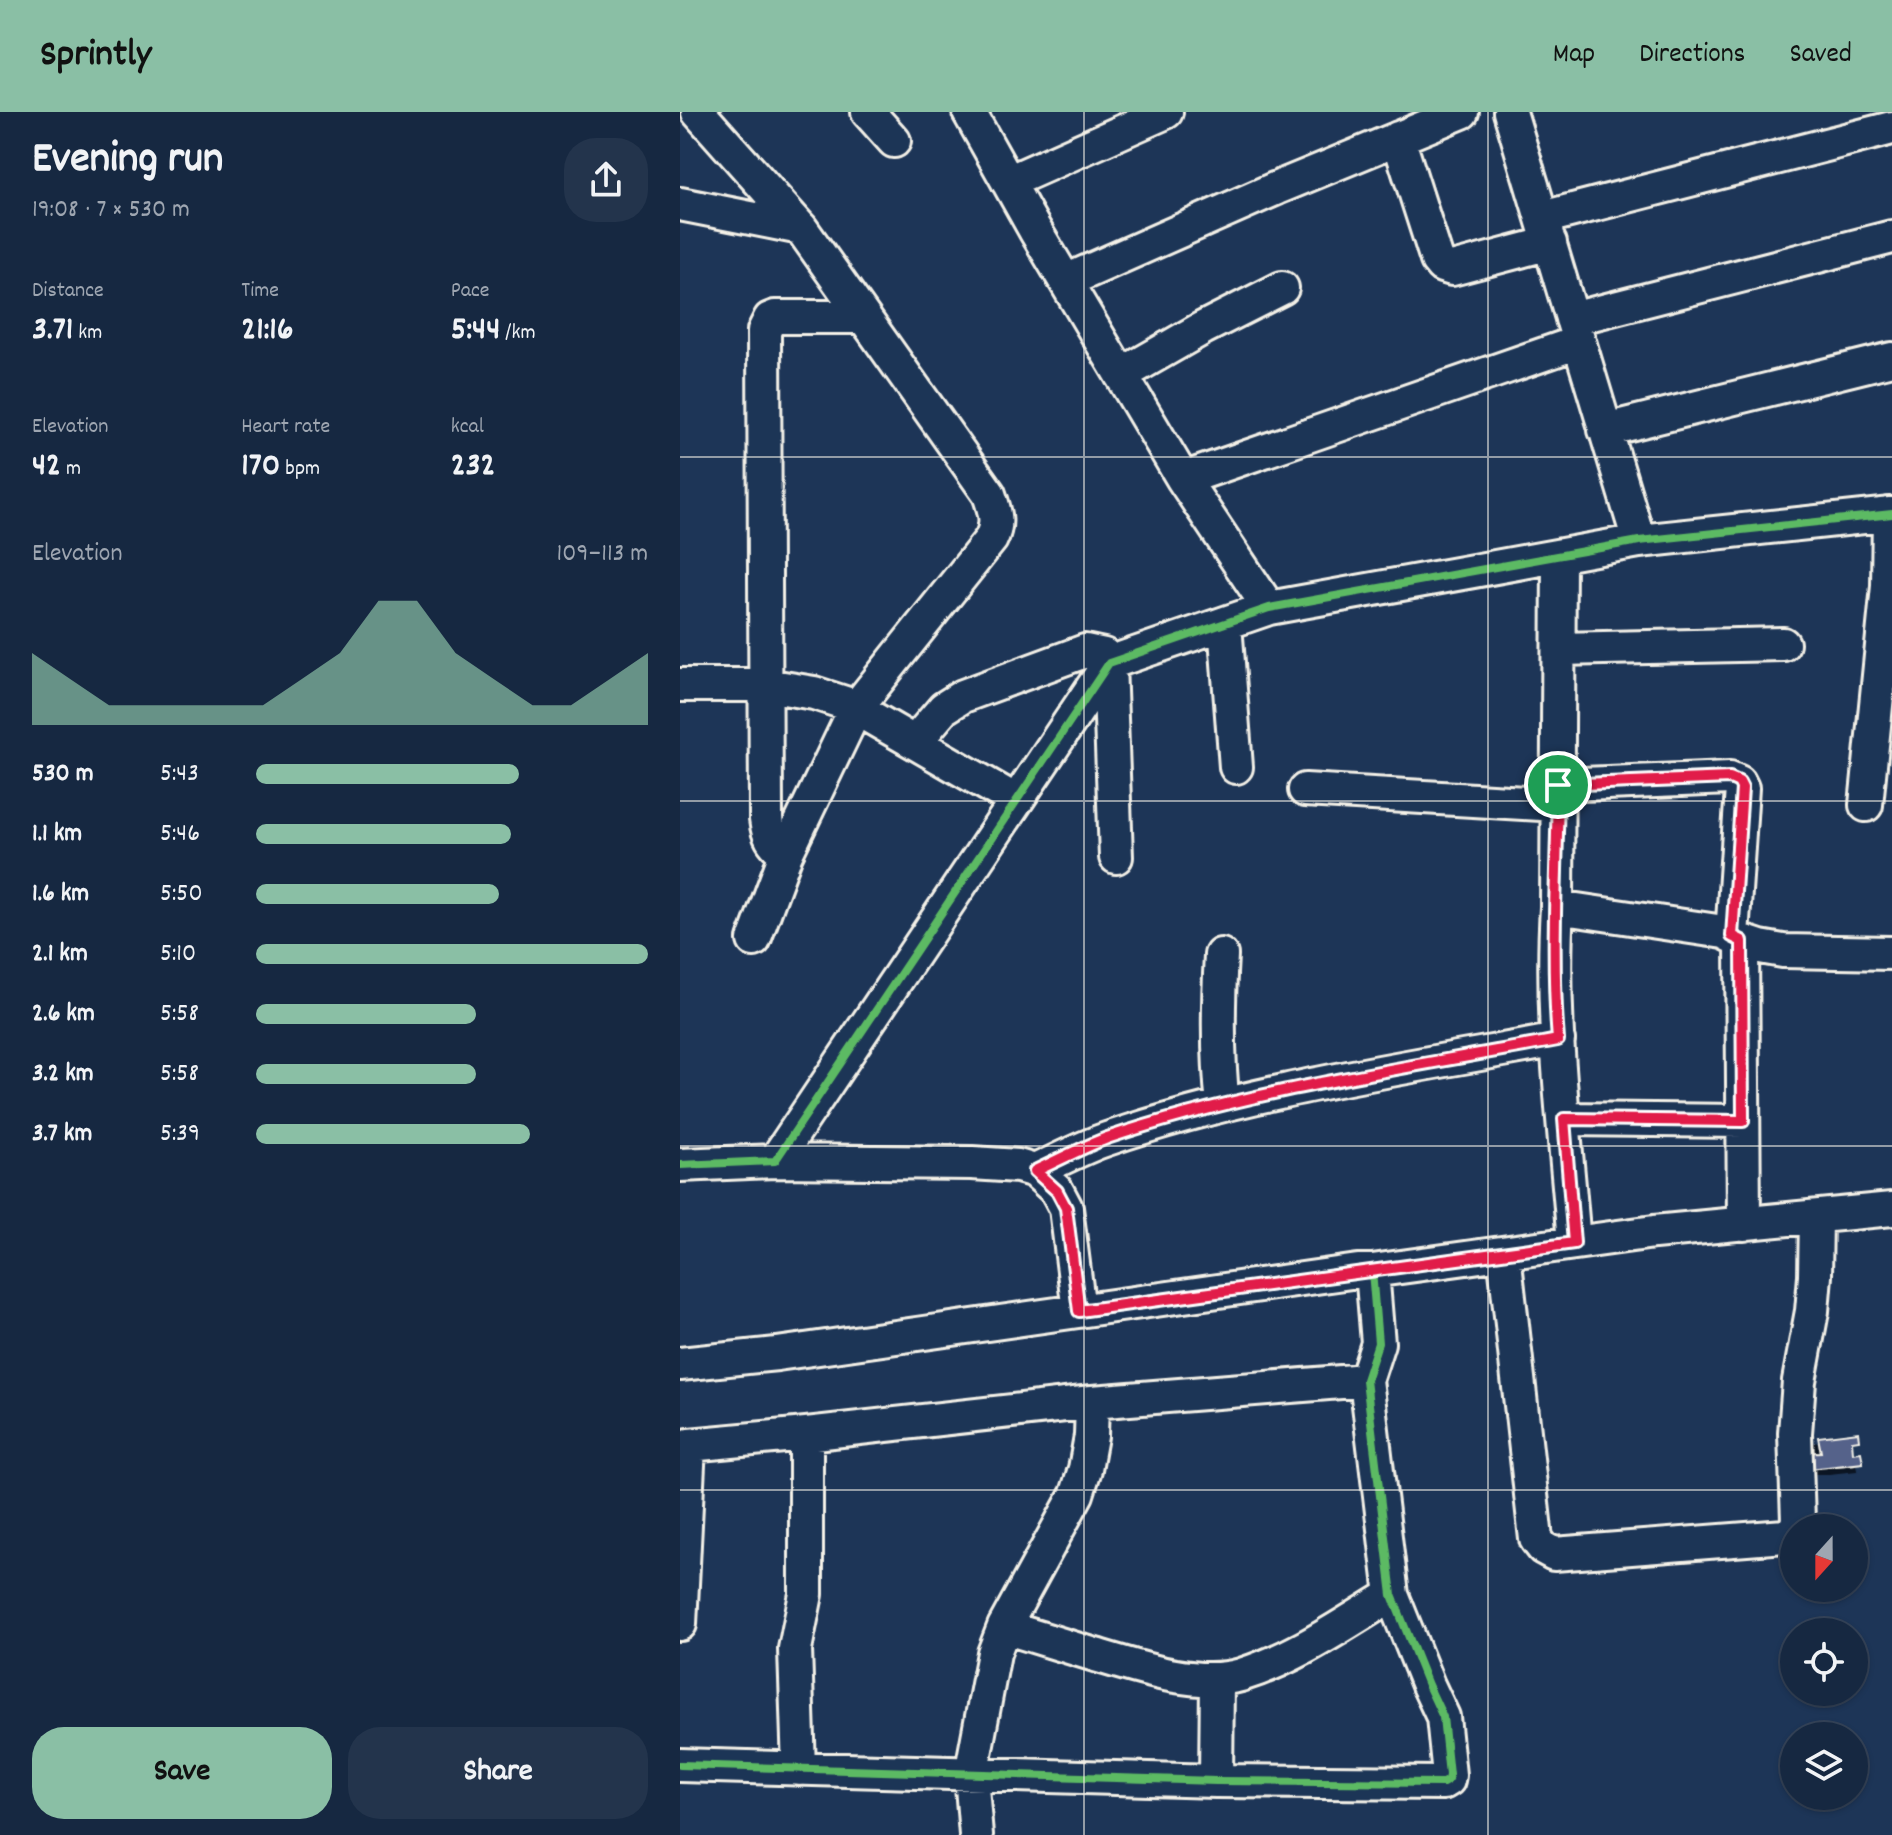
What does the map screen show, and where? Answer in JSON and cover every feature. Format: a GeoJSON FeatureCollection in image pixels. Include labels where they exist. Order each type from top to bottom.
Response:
{"type":"FeatureCollection","features":[{"type":"Feature","properties":{"kind":"street"},"geometry":{"type":"LineString","coordinates":[[698,112],[801,228],[989,494],[996,514],[996,529],[991,539],[856,708],[786,854],[754,940]]}},
{"type":"Feature","properties":{"kind":"street"},"geometry":{"type":"LineString","coordinates":[[868,112],[894,141]]}},
{"type":"Feature","properties":{"kind":"street"},"geometry":{"type":"LineString","coordinates":[[969,112],[1183,479],[1269,608]]}},
{"type":"Feature","properties":{"kind":"street"},"geometry":{"type":"LineString","coordinates":[[1008,182],[1166,112]]}},
{"type":"Feature","properties":{"kind":"street"},"geometry":{"type":"LineString","coordinates":[[1066,281],[1277,188],[1462,112]]}},
{"type":"Feature","properties":{"kind":"street"},"geometry":{"type":"LineString","coordinates":[[1516,113],[1546,231],[1639,541]]}},
{"type":"Feature","properties":{"kind":"street"},"geometry":{"type":"LineString","coordinates":[[1398,138],[1437,260],[1442,266],[1452,269],[1546,231],[1892,128]]}},
{"type":"Feature","properties":{"kind":"street"},"geometry":{"type":"LineString","coordinates":[[680,204],[801,228]]}},
{"type":"Feature","properties":{"kind":"street"},"geometry":{"type":"LineString","coordinates":[[1183,479],[1576,331],[1892,237]]}},
{"type":"Feature","properties":{"kind":"street"},"geometry":{"type":"LineString","coordinates":[[1121,375],[1282,288]]}},
{"type":"Feature","properties":{"kind":"street"},"geometry":{"type":"LineString","coordinates":[[786,854],[774,845],[768,834],[766,819],[764,331],[770,319],[775,317],[863,317]]}},
{"type":"Feature","properties":{"kind":"street"},"geometry":{"type":"LineString","coordinates":[[1605,430],[1892,359]]}},
{"type":"Feature","properties":{"kind":"street"},"geometry":{"type":"LineString","coordinates":[[775,1161],[1109,663],[1269,608],[1639,541],[1891,514],[1888,586],[1866,805]]}},
{"type":"Feature","properties":{"kind":"street"},"geometry":{"type":"LineString","coordinates":[[1559,556],[1557,907],[1554,954],[1574,1243]]}},
{"type":"Feature","properties":{"kind":"street"},"geometry":{"type":"LineString","coordinates":[[1225,624],[1236,767]]}},
{"type":"Feature","properties":{"kind":"street"},"geometry":{"type":"LineString","coordinates":[[1559,649],[1783,644]]}},
{"type":"Feature","properties":{"kind":"street"},"geometry":{"type":"LineString","coordinates":[[915,742],[944,708],[963,696],[1085,651],[1104,655],[1109,663],[1116,857]]}},
{"type":"Feature","properties":{"kind":"street"},"geometry":{"type":"LineString","coordinates":[[680,685],[765,685],[814,693],[848,704],[1016,801]]}},
{"type":"Feature","properties":{"kind":"street"},"geometry":{"type":"LineString","coordinates":[[1305,790],[1558,795],[1730,778],[1739,782],[1742,788],[1737,938],[1744,1224]]}},
{"type":"Feature","properties":{"kind":"street"},"geometry":{"type":"LineString","coordinates":[[1557,907],[1724,932],[1760,947],[1783,951],[1892,953]]}},
{"type":"Feature","properties":{"kind":"street"},"geometry":{"type":"LineString","coordinates":[[1221,955],[1217,1037],[1223,1104]]}},
{"type":"Feature","properties":{"kind":"street"},"geometry":{"type":"LineString","coordinates":[[1035,1171],[1105,1139],[1223,1104],[1558,1040]]}},
{"type":"Feature","properties":{"kind":"street"},"geometry":{"type":"LineString","coordinates":[[1564,1119],[1743,1121]]}},
{"type":"Feature","properties":{"kind":"street"},"geometry":{"type":"LineString","coordinates":[[680,1165],[775,1161],[972,1163],[1018,1166],[1035,1171],[1057,1191],[1066,1208],[1079,1311]]}},
{"type":"Feature","properties":{"kind":"street"},"geometry":{"type":"LineString","coordinates":[[680,1364],[777,1354],[1654,1232],[1892,1209]]}},
{"type":"Feature","properties":{"kind":"street"},"geometry":{"type":"LineString","coordinates":[[1798,1514],[1796,1420],[1799,1381],[1812,1311],[1816,1217]]}},
{"type":"Feature","properties":{"kind":"street"},"geometry":{"type":"LineString","coordinates":[[1504,1253],[1536,1539],[1543,1548],[1554,1554],[1780,1536]]}},
{"type":"Feature","properties":{"kind":"street"},"geometry":{"type":"LineString","coordinates":[[680,1765],[1216,1781],[1443,1783],[1448,1780],[1443,1717],[1392,1595],[1366,1380],[1378,1343],[1372,1271]]}},
{"type":"Feature","properties":{"kind":"street"},"geometry":{"type":"LineString","coordinates":[[680,1624],[684,1446],[1092,1402],[1366,1380]]}},
{"type":"Feature","properties":{"kind":"street"},"geometry":{"type":"LineString","coordinates":[[976,1835],[971,1775],[991,1664],[1004,1627],[1077,1494],[1091,1436],[1092,1402]]}},
{"type":"Feature","properties":{"kind":"street"},"geometry":{"type":"LineString","coordinates":[[799,1769],[795,1649],[806,1594],[806,1434]]}},
{"type":"Feature","properties":{"kind":"street"},"geometry":{"type":"LineString","coordinates":[[1004,1627],[1131,1666],[1182,1677],[1217,1679],[1240,1675],[1297,1653],[1392,1595]]}},
{"type":"Feature","properties":{"kind":"street"},"geometry":{"type":"LineString","coordinates":[[1216,1781],[1217,1679]]}},
{"type":"Feature","properties":{"kind":"building"},"geometry":{"type":"Polygon","coordinates":[[[1858,1432],[1859,1440],[1852,1441],[1853,1453],[1861,1452],[1863,1463],[1800,1470],[1798,1453],[1821,1452],[1818,1437],[1858,1432]]]}},
{"type":"Feature","properties":{"kind":"cycle path"},"geometry":{"type":"LineString","coordinates":[[680,1165],[775,1161],[1109,663],[1269,608],[1639,541],[1892,514]]}},
{"type":"Feature","properties":{"kind":"cycle path"},"geometry":{"type":"LineString","coordinates":[[680,1765],[1216,1781],[1443,1783],[1448,1780],[1443,1717],[1392,1595],[1366,1380],[1378,1343],[1372,1271]]}},
{"type":"Feature","properties":{"kind":"route"},"geometry":{"type":"LineString","coordinates":[[1730,778],[1739,782],[1742,788],[1732,936],[1742,941],[1743,1121],[1564,1119],[1574,1243],[1079,1311],[1066,1208],[1057,1191],[1035,1171],[1105,1139],[1223,1104],[1558,1040],[1554,954],[1558,785],[1730,778]]}}]}
